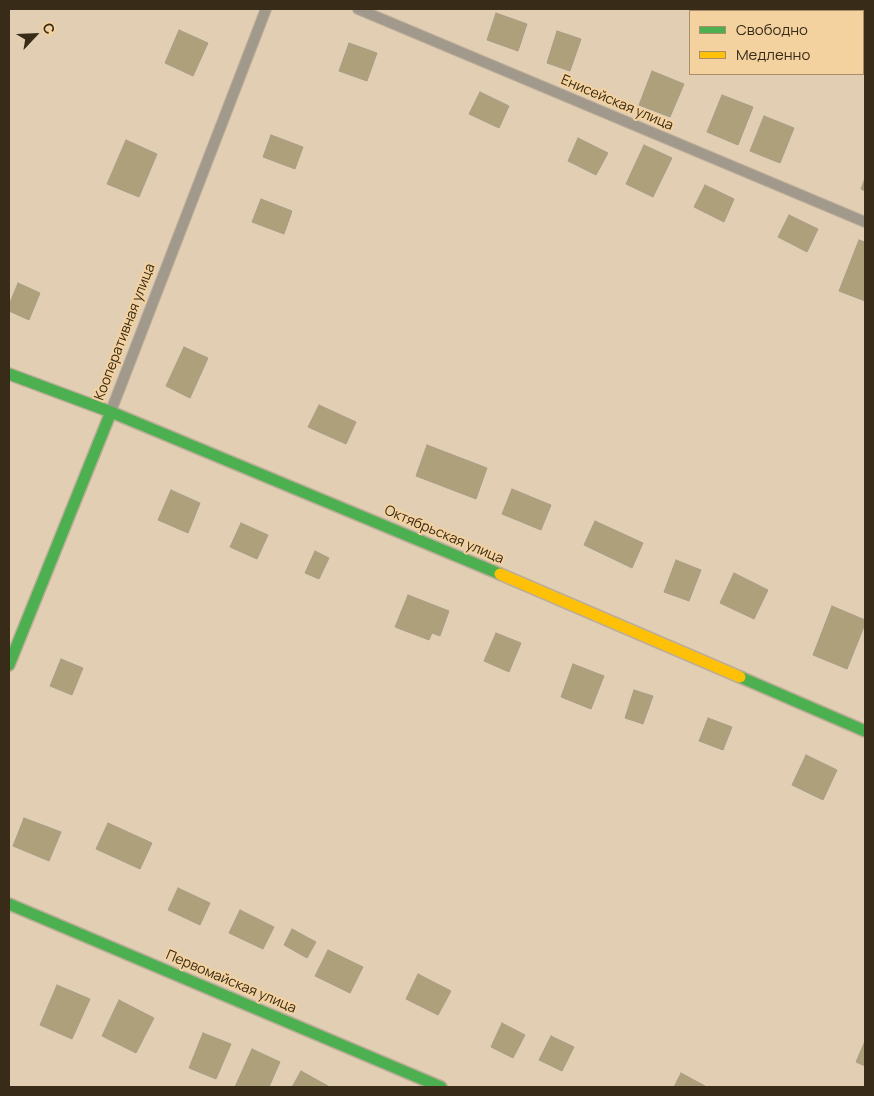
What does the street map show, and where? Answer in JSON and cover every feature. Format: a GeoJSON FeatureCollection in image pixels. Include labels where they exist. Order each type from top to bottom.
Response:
{"type":"FeatureCollection","features":[{"type":"Feature","properties":{"kind":"main road","name":"Октябрьская улица"},"geometry":{"type":"LineString","coordinates":[[9,374],[110,412],[548,594],[865,732]]}},
{"type":"Feature","properties":{"kind":"main road","name":"Кооперативная улица"},"geometry":{"type":"LineString","coordinates":[[9,665],[110,412]]}},
{"type":"Feature","properties":{"kind":"main road","name":"Первомайская улица"},"geometry":{"type":"LineString","coordinates":[[9,904],[441,1087]]}},
{"type":"Feature","properties":{"kind":"lane","name":"Кооперативная улица"},"geometry":{"type":"LineString","coordinates":[[110,412],[266,9]]}},
{"type":"Feature","properties":{"kind":"lane","name":"Енисейская улица"},"geometry":{"type":"LineString","coordinates":[[358,9],[865,222]]}},
{"type":"Feature","properties":{"kind":"building"},"geometry":{"type":"Polygon","coordinates":[[[496,13],[527,24],[518,51],[487,40],[496,13]]]}},
{"type":"Feature","properties":{"kind":"building"},"geometry":{"type":"Polygon","coordinates":[[[179,30],[208,43],[193,76],[165,63],[179,30]]]}},
{"type":"Feature","properties":{"kind":"building"},"geometry":{"type":"Polygon","coordinates":[[[557,31],[581,39],[570,71],[547,63],[557,31]]]}},
{"type":"Feature","properties":{"kind":"building"},"geometry":{"type":"Polygon","coordinates":[[[349,43],[377,53],[367,81],[339,71],[349,43]]]}},
{"type":"Feature","properties":{"kind":"building"},"geometry":{"type":"Polygon","coordinates":[[[652,71],[684,84],[670,117],[639,105],[652,71]]]}},
{"type":"Feature","properties":{"kind":"building"},"geometry":{"type":"Polygon","coordinates":[[[480,92],[509,106],[499,128],[469,114],[480,92]]]}},
{"type":"Feature","properties":{"kind":"building"},"geometry":{"type":"Polygon","coordinates":[[[722,95],[753,107],[738,145],[707,132],[722,95]]]}},
{"type":"Feature","properties":{"kind":"building"},"geometry":{"type":"Polygon","coordinates":[[[764,116],[794,128],[780,163],[750,151],[764,116]]]}},
{"type":"Feature","properties":{"kind":"building"},"geometry":{"type":"Polygon","coordinates":[[[271,135],[303,147],[295,169],[263,157],[271,135]]]}},
{"type":"Feature","properties":{"kind":"building"},"geometry":{"type":"Polygon","coordinates":[[[578,138],[608,153],[596,175],[568,161],[578,138]]]}},
{"type":"Feature","properties":{"kind":"building"},"geometry":{"type":"Polygon","coordinates":[[[126,140],[157,154],[139,197],[107,184],[126,140]]]}},
{"type":"Feature","properties":{"kind":"building"},"geometry":{"type":"Polygon","coordinates":[[[644,145],[672,158],[653,197],[626,184],[644,145]]]}},
{"type":"Feature","properties":{"kind":"building"},"geometry":{"type":"Polygon","coordinates":[[[865,178],[865,191],[861,189],[865,178]]]}},
{"type":"Feature","properties":{"kind":"building"},"geometry":{"type":"Polygon","coordinates":[[[705,185],[734,199],[724,222],[694,207],[705,185]]]}},
{"type":"Feature","properties":{"kind":"building"},"geometry":{"type":"Polygon","coordinates":[[[261,199],[292,211],[284,234],[252,222],[261,199]]]}},
{"type":"Feature","properties":{"kind":"building"},"geometry":{"type":"Polygon","coordinates":[[[789,215],[818,229],[807,252],[778,237],[789,215]]]}},
{"type":"Feature","properties":{"kind":"building"},"geometry":{"type":"Polygon","coordinates":[[[859,240],[865,242],[865,301],[839,291],[859,240]]]}},
{"type":"Feature","properties":{"kind":"building"},"geometry":{"type":"Polygon","coordinates":[[[18,283],[40,293],[29,320],[9,311],[9,305],[18,283]]]}},
{"type":"Feature","properties":{"kind":"building"},"geometry":{"type":"Polygon","coordinates":[[[184,347],[208,358],[190,398],[166,386],[184,347]]]}},
{"type":"Feature","properties":{"kind":"building"},"geometry":{"type":"Polygon","coordinates":[[[319,405],[356,422],[346,444],[308,427],[319,405]]]}},
{"type":"Feature","properties":{"kind":"building"},"geometry":{"type":"Polygon","coordinates":[[[427,445],[487,468],[476,499],[416,476],[427,445]]]}},
{"type":"Feature","properties":{"kind":"building"},"geometry":{"type":"Polygon","coordinates":[[[512,489],[551,505],[541,530],[502,514],[512,489]]]}},
{"type":"Feature","properties":{"kind":"building"},"geometry":{"type":"Polygon","coordinates":[[[171,490],[200,503],[188,533],[158,520],[171,490]]]}},
{"type":"Feature","properties":{"kind":"building"},"geometry":{"type":"Polygon","coordinates":[[[595,521],[643,543],[632,568],[584,545],[595,521]]]}},
{"type":"Feature","properties":{"kind":"building"},"geometry":{"type":"Polygon","coordinates":[[[241,523],[268,535],[257,559],[230,547],[241,523]]]}},
{"type":"Feature","properties":{"kind":"building"},"geometry":{"type":"Polygon","coordinates":[[[315,551],[329,558],[319,579],[305,573],[315,551]]]}},
{"type":"Feature","properties":{"kind":"building"},"geometry":{"type":"Polygon","coordinates":[[[676,560],[701,570],[689,601],[664,592],[676,560]]]}},
{"type":"Feature","properties":{"kind":"building"},"geometry":{"type":"Polygon","coordinates":[[[734,573],[768,590],[754,619],[720,603],[734,573]]]}},
{"type":"Feature","properties":{"kind":"building"},"geometry":{"type":"Polygon","coordinates":[[[408,595],[449,611],[440,636],[432,633],[429,640],[395,627],[408,595]]]}},
{"type":"Feature","properties":{"kind":"building"},"geometry":{"type":"Polygon","coordinates":[[[832,606],[865,620],[847,669],[813,655],[832,606]]]}},
{"type":"Feature","properties":{"kind":"building"},"geometry":{"type":"Polygon","coordinates":[[[496,633],[521,643],[509,672],[484,661],[496,633]]]}},
{"type":"Feature","properties":{"kind":"building"},"geometry":{"type":"Polygon","coordinates":[[[61,659],[83,668],[72,695],[50,686],[61,659]]]}},
{"type":"Feature","properties":{"kind":"building"},"geometry":{"type":"Polygon","coordinates":[[[573,664],[604,676],[591,709],[561,697],[573,664]]]}},
{"type":"Feature","properties":{"kind":"building"},"geometry":{"type":"Polygon","coordinates":[[[634,690],[653,696],[643,724],[625,718],[634,690]]]}},
{"type":"Feature","properties":{"kind":"building"},"geometry":{"type":"Polygon","coordinates":[[[708,718],[732,727],[723,750],[699,741],[708,718]]]}},
{"type":"Feature","properties":{"kind":"building"},"geometry":{"type":"Polygon","coordinates":[[[806,755],[837,770],[823,800],[792,785],[806,755]]]}},
{"type":"Feature","properties":{"kind":"building"},"geometry":{"type":"Polygon","coordinates":[[[24,818],[61,832],[49,861],[13,846],[24,818]]]}},
{"type":"Feature","properties":{"kind":"building"},"geometry":{"type":"Polygon","coordinates":[[[108,823],[152,843],[140,869],[96,849],[108,823]]]}},
{"type":"Feature","properties":{"kind":"building"},"geometry":{"type":"Polygon","coordinates":[[[178,888],[210,903],[200,925],[168,910],[178,888]]]}},
{"type":"Feature","properties":{"kind":"building"},"geometry":{"type":"Polygon","coordinates":[[[240,910],[274,927],[263,949],[229,933],[240,910]]]}},
{"type":"Feature","properties":{"kind":"building"},"geometry":{"type":"Polygon","coordinates":[[[292,929],[316,942],[307,958],[284,945],[292,929]]]}},
{"type":"Feature","properties":{"kind":"building"},"geometry":{"type":"Polygon","coordinates":[[[328,950],[363,967],[350,993],[315,976],[328,950]]]}},
{"type":"Feature","properties":{"kind":"building"},"geometry":{"type":"Polygon","coordinates":[[[418,974],[451,991],[438,1015],[406,999],[418,974]]]}},
{"type":"Feature","properties":{"kind":"building"},"geometry":{"type":"Polygon","coordinates":[[[57,985],[90,999],[72,1039],[40,1025],[57,985]]]}},
{"type":"Feature","properties":{"kind":"building"},"geometry":{"type":"Polygon","coordinates":[[[119,1000],[154,1018],[136,1053],[102,1036],[119,1000]]]}},
{"type":"Feature","properties":{"kind":"building"},"geometry":{"type":"Polygon","coordinates":[[[502,1023],[525,1035],[513,1058],[491,1047],[502,1023]]]}},
{"type":"Feature","properties":{"kind":"building"},"geometry":{"type":"Polygon","coordinates":[[[203,1033],[231,1044],[216,1079],[189,1068],[203,1033]]]}},
{"type":"Feature","properties":{"kind":"building"},"geometry":{"type":"Polygon","coordinates":[[[551,1036],[574,1047],[562,1071],[539,1060],[551,1036]]]}},
{"type":"Feature","properties":{"kind":"building"},"geometry":{"type":"Polygon","coordinates":[[[865,1041],[865,1066],[856,1062],[865,1041]]]}},
{"type":"Feature","properties":{"kind":"building"},"geometry":{"type":"Polygon","coordinates":[[[252,1049],[280,1062],[269,1087],[235,1087],[252,1049]]]}},
{"type":"Feature","properties":{"kind":"building"},"geometry":{"type":"Polygon","coordinates":[[[301,1071],[328,1086],[292,1087],[301,1071]]]}},
{"type":"Feature","properties":{"kind":"building"},"geometry":{"type":"Polygon","coordinates":[[[681,1073],[705,1086],[674,1087],[681,1073]]]}},
{"type":"Feature","properties":{"kind":"traffic: fast"},"geometry":{"type":"LineString","coordinates":[[9,374],[111,412],[500,574]]}},
{"type":"Feature","properties":{"kind":"traffic: fast"},"geometry":{"type":"LineString","coordinates":[[9,665],[111,412]]}},
{"type":"Feature","properties":{"kind":"traffic: fast"},"geometry":{"type":"LineString","coordinates":[[740,677],[865,731]]}},
{"type":"Feature","properties":{"kind":"traffic: fast"},"geometry":{"type":"LineString","coordinates":[[9,904],[441,1087]]}},
{"type":"Feature","properties":{"kind":"traffic: slow"},"geometry":{"type":"LineString","coordinates":[[500,574],[740,677]]}}]}
